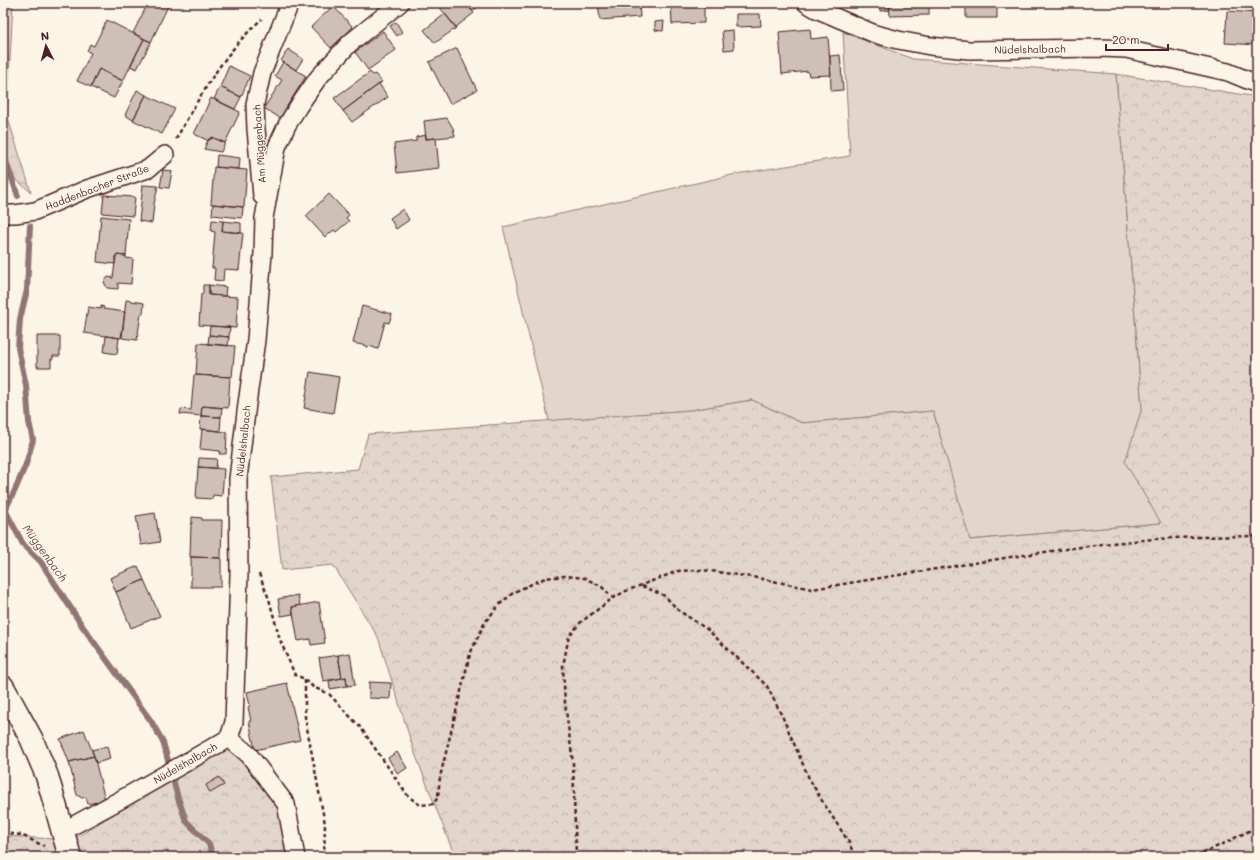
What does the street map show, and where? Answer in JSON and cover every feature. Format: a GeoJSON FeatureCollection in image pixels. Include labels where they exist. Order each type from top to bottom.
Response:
{"type":"FeatureCollection","features":[{"type":"Feature","properties":{"kind":"main road"},"geometry":{"type":"LineString","coordinates":[[3,687],[31,738],[48,776],[70,857]]}},
{"type":"Feature","properties":{"kind":"street","name":"Am Müggenbach"},"geometry":{"type":"LineString","coordinates":[[264,218],[255,104],[262,73],[290,3]]}},
{"type":"Feature","properties":{"kind":"street","name":"Nüdelshalbach"},"geometry":{"type":"LineString","coordinates":[[63,831],[229,738],[234,722],[239,574],[238,479],[256,340],[263,253],[264,218],[277,147],[287,125],[318,78],[350,43],[400,3]]}},
{"type":"Feature","properties":{"kind":"street","name":"Nüdelshalbach"},"geometry":{"type":"LineString","coordinates":[[806,3],[816,9],[876,34],[898,40],[946,48],[969,50],[1101,48],[1126,50],[1228,72],[1257,84]]}},
{"type":"Feature","properties":{"kind":"street","name":"Haddenbacher Straße"},"geometry":{"type":"LineString","coordinates":[[3,214],[35,211],[87,189],[148,169],[165,155]]}},
{"type":"Feature","properties":{"kind":"street"},"geometry":{"type":"LineString","coordinates":[[229,738],[249,755],[286,804],[296,857]]}},
{"type":"Feature","properties":{"kind":"path"},"geometry":{"type":"LineString","coordinates":[[165,155],[175,141],[200,96],[227,56],[249,30],[265,17]]}},
{"type":"Feature","properties":{"kind":"path"},"geometry":{"type":"LineString","coordinates":[[576,857],[573,763],[565,703],[563,666],[569,636],[581,622],[613,598],[626,591],[678,571],[697,570],[758,578],[812,588],[1102,544],[1154,539],[1257,536]]}},
{"type":"Feature","properties":{"kind":"path"},"geometry":{"type":"LineString","coordinates":[[257,569],[269,599],[280,640],[295,675],[305,680],[313,687],[329,694],[361,728],[408,796],[420,805],[434,804],[438,796],[440,777],[470,654],[485,622],[499,605],[514,592],[545,578],[565,576],[585,578],[602,587],[613,598]]}},
{"type":"Feature","properties":{"kind":"path"},"geometry":{"type":"LineString","coordinates":[[641,586],[665,596],[678,610],[708,630],[767,686],[783,718],[808,776],[850,844],[854,857]]}},
{"type":"Feature","properties":{"kind":"path"},"geometry":{"type":"LineString","coordinates":[[305,680],[305,717],[325,824],[324,857]]}},
{"type":"Feature","properties":{"kind":"path"},"geometry":{"type":"LineString","coordinates":[[1196,857],[1257,827]]}},
{"type":"Feature","properties":{"kind":"path"},"geometry":{"type":"LineString","coordinates":[[3,833],[21,835],[43,845]]}},
{"type":"Feature","properties":{"kind":"green space"},"geometry":{"type":"Polygon","coordinates":[[[3,3],[13,3],[7,115],[31,192],[3,169],[3,3]]]}},
{"type":"Feature","properties":{"kind":"green space"},"geometry":{"type":"Polygon","coordinates":[[[843,32],[913,59],[1116,74],[1142,408],[1126,462],[1162,523],[969,540],[933,411],[802,423],[752,400],[691,410],[549,421],[503,227],[736,174],[850,156],[843,32]]]}},
{"type":"Feature","properties":{"kind":"green space"},"geometry":{"type":"Polygon","coordinates":[[[1116,74],[1257,97],[1257,857],[455,857],[414,751],[378,637],[333,565],[282,570],[271,477],[358,469],[368,434],[691,410],[752,400],[802,423],[933,411],[970,540],[1161,523],[1125,462],[1142,408],[1116,74]]]}},
{"type":"Feature","properties":{"kind":"green space"},"geometry":{"type":"Polygon","coordinates":[[[230,741],[280,808],[290,857],[3,857],[3,836],[72,840],[230,741]]]}},
{"type":"Feature","properties":{"kind":"building"},"geometry":{"type":"Polygon","coordinates":[[[148,3],[169,4],[151,42],[133,33],[148,3]]]}},
{"type":"Feature","properties":{"kind":"building"},"geometry":{"type":"Polygon","coordinates":[[[436,3],[466,3],[474,13],[456,27],[436,3]]]}},
{"type":"Feature","properties":{"kind":"building"},"geometry":{"type":"Polygon","coordinates":[[[466,3],[477,3],[478,7],[472,11],[466,3]]]}},
{"type":"Feature","properties":{"kind":"building"},"geometry":{"type":"Polygon","coordinates":[[[598,3],[639,3],[640,17],[600,20],[598,3]]]}},
{"type":"Feature","properties":{"kind":"building"},"geometry":{"type":"Polygon","coordinates":[[[671,3],[704,3],[704,23],[672,24],[671,3]]]}},
{"type":"Feature","properties":{"kind":"building"},"geometry":{"type":"Polygon","coordinates":[[[729,3],[758,3],[758,4],[729,5],[729,3]]]}},
{"type":"Feature","properties":{"kind":"building"},"geometry":{"type":"Polygon","coordinates":[[[879,3],[889,3],[890,10],[880,11],[879,3]]]}},
{"type":"Feature","properties":{"kind":"building"},"geometry":{"type":"Polygon","coordinates":[[[889,3],[929,3],[929,15],[890,16],[889,3]]]}},
{"type":"Feature","properties":{"kind":"building"},"geometry":{"type":"Polygon","coordinates":[[[966,3],[997,3],[997,18],[966,18],[966,3]]]}},
{"type":"Feature","properties":{"kind":"building"},"geometry":{"type":"Polygon","coordinates":[[[333,6],[353,27],[331,48],[311,27],[333,6]]]}},
{"type":"Feature","properties":{"kind":"building"},"geometry":{"type":"Polygon","coordinates":[[[1227,11],[1257,13],[1257,45],[1225,43],[1227,11]]]}},
{"type":"Feature","properties":{"kind":"building"},"geometry":{"type":"Polygon","coordinates":[[[445,14],[456,28],[435,43],[424,30],[445,14]]]}},
{"type":"Feature","properties":{"kind":"building"},"geometry":{"type":"Polygon","coordinates":[[[736,14],[760,14],[761,26],[736,27],[736,14]]]}},
{"type":"Feature","properties":{"kind":"building"},"geometry":{"type":"Polygon","coordinates":[[[107,20],[144,39],[123,81],[99,69],[91,87],[77,81],[91,53],[87,51],[90,44],[94,46],[107,20]]]}},
{"type":"Feature","properties":{"kind":"building"},"geometry":{"type":"Polygon","coordinates":[[[664,21],[663,31],[655,30],[655,22],[664,21]]]}},
{"type":"Feature","properties":{"kind":"building"},"geometry":{"type":"Polygon","coordinates":[[[396,22],[402,32],[397,36],[390,26],[396,22]]]}},
{"type":"Feature","properties":{"kind":"building"},"geometry":{"type":"Polygon","coordinates":[[[810,29],[811,39],[828,37],[831,75],[809,76],[808,71],[782,74],[779,32],[810,29]]]}},
{"type":"Feature","properties":{"kind":"building"},"geometry":{"type":"Polygon","coordinates":[[[733,30],[734,49],[724,50],[722,31],[733,30]]]}},
{"type":"Feature","properties":{"kind":"building"},"geometry":{"type":"Polygon","coordinates":[[[383,31],[396,50],[368,70],[355,52],[383,31]]]}},
{"type":"Feature","properties":{"kind":"building"},"geometry":{"type":"Polygon","coordinates":[[[144,39],[151,42],[137,69],[130,66],[144,39]]]}},
{"type":"Feature","properties":{"kind":"building"},"geometry":{"type":"Polygon","coordinates":[[[457,48],[477,90],[450,104],[429,62],[457,48]]]}},
{"type":"Feature","properties":{"kind":"building"},"geometry":{"type":"Polygon","coordinates":[[[288,49],[303,59],[296,70],[281,61],[288,49]]]}},
{"type":"Feature","properties":{"kind":"building"},"geometry":{"type":"Polygon","coordinates":[[[840,55],[843,90],[831,91],[830,56],[840,55]]]}},
{"type":"Feature","properties":{"kind":"building"},"geometry":{"type":"Polygon","coordinates":[[[283,62],[306,76],[280,118],[264,108],[282,80],[275,76],[283,62]]]}},
{"type":"Feature","properties":{"kind":"building"},"geometry":{"type":"Polygon","coordinates":[[[229,66],[250,76],[241,97],[220,87],[229,66]]]}},
{"type":"Feature","properties":{"kind":"building"},"geometry":{"type":"Polygon","coordinates":[[[99,69],[123,81],[114,98],[91,87],[99,69]]]}},
{"type":"Feature","properties":{"kind":"building"},"geometry":{"type":"Polygon","coordinates":[[[370,72],[373,75],[375,74],[382,82],[343,111],[334,98],[370,72]]]}},
{"type":"Feature","properties":{"kind":"building"},"geometry":{"type":"Polygon","coordinates":[[[379,84],[388,97],[352,122],[343,111],[379,84]]]}},
{"type":"Feature","properties":{"kind":"building"},"geometry":{"type":"Polygon","coordinates":[[[220,87],[241,97],[235,109],[214,99],[220,87]]]}},
{"type":"Feature","properties":{"kind":"building"},"geometry":{"type":"Polygon","coordinates":[[[137,90],[146,95],[133,120],[125,115],[137,90]]]}},
{"type":"Feature","properties":{"kind":"building"},"geometry":{"type":"Polygon","coordinates":[[[146,95],[175,109],[162,134],[133,120],[146,95]]]}},
{"type":"Feature","properties":{"kind":"building"},"geometry":{"type":"Polygon","coordinates":[[[211,98],[240,112],[225,143],[212,137],[209,141],[194,134],[211,98]]]}},
{"type":"Feature","properties":{"kind":"building"},"geometry":{"type":"Polygon","coordinates":[[[447,118],[453,128],[455,136],[426,139],[424,121],[447,118]]]}},
{"type":"Feature","properties":{"kind":"building"},"geometry":{"type":"Polygon","coordinates":[[[426,135],[426,139],[436,138],[439,168],[397,173],[394,144],[416,141],[416,137],[426,135]]]}},
{"type":"Feature","properties":{"kind":"building"},"geometry":{"type":"Polygon","coordinates":[[[212,137],[225,143],[221,152],[204,149],[208,140],[210,138],[212,139],[212,137]]]}},
{"type":"Feature","properties":{"kind":"building"},"geometry":{"type":"Polygon","coordinates":[[[217,155],[240,158],[239,169],[216,167],[217,155]]]}},
{"type":"Feature","properties":{"kind":"building"},"geometry":{"type":"Polygon","coordinates":[[[214,167],[247,170],[244,207],[211,204],[214,167]]]}},
{"type":"Feature","properties":{"kind":"building"},"geometry":{"type":"Polygon","coordinates":[[[163,170],[172,171],[169,188],[160,187],[163,170]]]}},
{"type":"Feature","properties":{"kind":"building"},"geometry":{"type":"Polygon","coordinates":[[[143,185],[158,186],[152,223],[139,221],[143,185]]]}},
{"type":"Feature","properties":{"kind":"building"},"geometry":{"type":"Polygon","coordinates":[[[329,194],[349,215],[346,218],[349,221],[336,232],[334,230],[325,237],[306,216],[329,194]]]}},
{"type":"Feature","properties":{"kind":"building"},"geometry":{"type":"Polygon","coordinates":[[[104,195],[135,197],[133,216],[102,213],[104,195]]]}},
{"type":"Feature","properties":{"kind":"building"},"geometry":{"type":"Polygon","coordinates":[[[213,204],[243,207],[242,218],[212,215],[213,204]]]}},
{"type":"Feature","properties":{"kind":"building"},"geometry":{"type":"Polygon","coordinates":[[[403,209],[409,220],[396,229],[390,218],[403,209]]]}},
{"type":"Feature","properties":{"kind":"building"},"geometry":{"type":"Polygon","coordinates":[[[101,216],[129,219],[126,256],[116,255],[115,264],[97,262],[101,216]]]}},
{"type":"Feature","properties":{"kind":"building"},"geometry":{"type":"Polygon","coordinates":[[[212,220],[223,221],[222,231],[243,233],[239,270],[224,269],[223,281],[214,280],[215,268],[212,268],[215,232],[211,231],[212,220]]]}},
{"type":"Feature","properties":{"kind":"building"},"geometry":{"type":"Polygon","coordinates":[[[223,221],[241,223],[241,233],[222,231],[223,221]]]}},
{"type":"Feature","properties":{"kind":"building"},"geometry":{"type":"Polygon","coordinates":[[[116,255],[126,256],[126,258],[133,259],[131,284],[118,283],[118,289],[107,288],[104,282],[108,277],[113,278],[116,255]]]}},
{"type":"Feature","properties":{"kind":"building"},"geometry":{"type":"Polygon","coordinates":[[[203,285],[209,285],[209,295],[238,297],[236,328],[199,325],[203,285]]]}},
{"type":"Feature","properties":{"kind":"building"},"geometry":{"type":"Polygon","coordinates":[[[209,285],[226,287],[225,296],[209,295],[209,285]]]}},
{"type":"Feature","properties":{"kind":"building"},"geometry":{"type":"Polygon","coordinates":[[[126,300],[144,303],[137,340],[122,338],[126,300]]]}},
{"type":"Feature","properties":{"kind":"building"},"geometry":{"type":"Polygon","coordinates":[[[101,306],[104,307],[103,309],[125,312],[121,338],[84,333],[88,307],[101,309],[101,306]]]}},
{"type":"Feature","properties":{"kind":"building"},"geometry":{"type":"Polygon","coordinates":[[[362,306],[392,314],[389,323],[385,322],[378,349],[353,343],[362,306]]]}},
{"type":"Feature","properties":{"kind":"building"},"geometry":{"type":"Polygon","coordinates":[[[210,326],[230,327],[229,337],[209,335],[210,326]]]}},
{"type":"Feature","properties":{"kind":"building"},"geometry":{"type":"Polygon","coordinates":[[[209,335],[229,337],[228,346],[208,344],[209,335]]]}},
{"type":"Feature","properties":{"kind":"building"},"geometry":{"type":"Polygon","coordinates":[[[37,336],[60,336],[60,356],[53,356],[53,359],[51,359],[51,367],[37,367],[37,336]]]}},
{"type":"Feature","properties":{"kind":"building"},"geometry":{"type":"Polygon","coordinates":[[[106,336],[119,338],[117,354],[104,352],[106,336]]]}},
{"type":"Feature","properties":{"kind":"building"},"geometry":{"type":"Polygon","coordinates":[[[198,343],[235,346],[232,377],[196,375],[198,343]]]}},
{"type":"Feature","properties":{"kind":"building"},"geometry":{"type":"Polygon","coordinates":[[[310,372],[339,377],[333,413],[304,408],[310,372]]]}},
{"type":"Feature","properties":{"kind":"building"},"geometry":{"type":"Polygon","coordinates":[[[194,375],[230,377],[228,408],[202,406],[201,416],[180,414],[181,409],[191,410],[194,375]]]}},
{"type":"Feature","properties":{"kind":"building"},"geometry":{"type":"Polygon","coordinates":[[[202,406],[222,408],[221,417],[201,416],[202,406]]]}},
{"type":"Feature","properties":{"kind":"building"},"geometry":{"type":"Polygon","coordinates":[[[201,416],[221,417],[220,431],[200,429],[201,416]]]}},
{"type":"Feature","properties":{"kind":"building"},"geometry":{"type":"Polygon","coordinates":[[[202,429],[227,432],[226,454],[219,454],[220,451],[200,449],[202,429]]]}},
{"type":"Feature","properties":{"kind":"building"},"geometry":{"type":"Polygon","coordinates":[[[199,458],[217,459],[216,468],[198,467],[199,458]]]}},
{"type":"Feature","properties":{"kind":"building"},"geometry":{"type":"Polygon","coordinates":[[[198,467],[224,469],[222,496],[213,495],[212,499],[196,498],[198,467]]]}},
{"type":"Feature","properties":{"kind":"building"},"geometry":{"type":"Polygon","coordinates":[[[155,513],[160,542],[141,545],[136,516],[155,513]]]}},
{"type":"Feature","properties":{"kind":"building"},"geometry":{"type":"Polygon","coordinates":[[[192,517],[202,518],[202,520],[222,520],[221,558],[190,557],[192,517]]]}},
{"type":"Feature","properties":{"kind":"building"},"geometry":{"type":"Polygon","coordinates":[[[191,557],[221,558],[221,587],[191,587],[191,557]]]}},
{"type":"Feature","properties":{"kind":"building"},"geometry":{"type":"Polygon","coordinates":[[[138,566],[144,580],[116,592],[110,578],[138,566]]]}},
{"type":"Feature","properties":{"kind":"building"},"geometry":{"type":"Polygon","coordinates":[[[144,580],[160,616],[131,628],[116,592],[144,580]]]}},
{"type":"Feature","properties":{"kind":"building"},"geometry":{"type":"Polygon","coordinates":[[[298,595],[300,605],[292,607],[293,614],[281,616],[278,599],[298,595]]]}},
{"type":"Feature","properties":{"kind":"building"},"geometry":{"type":"Polygon","coordinates":[[[319,602],[325,643],[311,645],[310,639],[298,641],[292,607],[319,602]]]}},
{"type":"Feature","properties":{"kind":"building"},"geometry":{"type":"Polygon","coordinates":[[[350,653],[355,685],[347,686],[346,677],[342,678],[338,655],[350,653]]]}},
{"type":"Feature","properties":{"kind":"building"},"geometry":{"type":"Polygon","coordinates":[[[338,655],[342,678],[323,681],[319,658],[338,655]]]}},
{"type":"Feature","properties":{"kind":"building"},"geometry":{"type":"Polygon","coordinates":[[[346,677],[347,686],[330,689],[329,681],[346,677]]]}},
{"type":"Feature","properties":{"kind":"building"},"geometry":{"type":"Polygon","coordinates":[[[369,682],[391,683],[390,699],[369,698],[369,682]]]}},
{"type":"Feature","properties":{"kind":"building"},"geometry":{"type":"Polygon","coordinates":[[[287,683],[300,740],[255,750],[249,721],[251,721],[248,707],[250,706],[247,692],[287,683]]]}},
{"type":"Feature","properties":{"kind":"building"},"geometry":{"type":"Polygon","coordinates":[[[84,730],[94,756],[69,762],[60,739],[84,730]]]}},
{"type":"Feature","properties":{"kind":"building"},"geometry":{"type":"Polygon","coordinates":[[[107,746],[110,759],[96,763],[92,750],[107,746]]]}},
{"type":"Feature","properties":{"kind":"building"},"geometry":{"type":"Polygon","coordinates":[[[397,752],[407,768],[398,774],[388,758],[397,752]]]}},
{"type":"Feature","properties":{"kind":"building"},"geometry":{"type":"Polygon","coordinates":[[[94,756],[105,800],[88,804],[86,797],[82,798],[77,795],[69,762],[94,756]]]}},
{"type":"Feature","properties":{"kind":"building"},"geometry":{"type":"Polygon","coordinates":[[[219,777],[224,785],[210,793],[206,785],[219,777]]]}},
{"type":"Feature","properties":{"kind":"waterway","name":"Müggenbach"},"geometry":{"type":"LineString","coordinates":[[3,153],[18,196]]}},
{"type":"Feature","properties":{"kind":"waterway","name":"Müggenbach"},"geometry":{"type":"LineString","coordinates":[[30,226],[27,290],[20,319],[18,348],[26,385],[29,422],[33,440],[26,464],[5,510],[23,544],[41,562],[83,627],[151,721],[163,742],[178,798],[186,821],[209,844],[213,857]]}}]}
